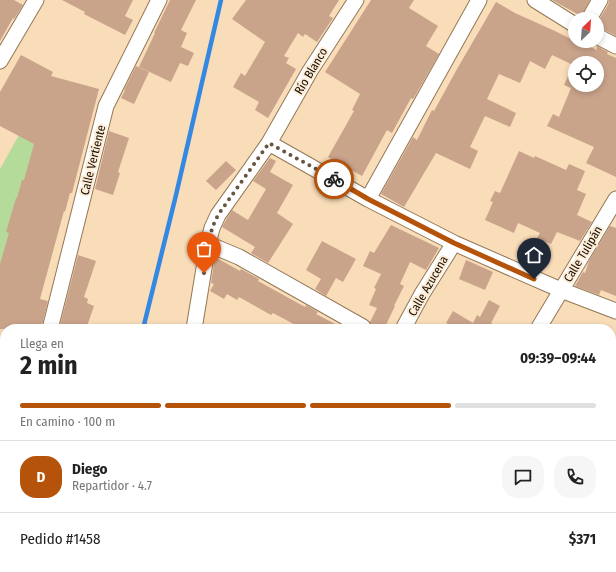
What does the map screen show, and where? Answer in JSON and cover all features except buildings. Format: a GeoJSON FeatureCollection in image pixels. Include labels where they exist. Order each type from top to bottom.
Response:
{"type":"FeatureCollection","features":[{"type":"Feature","properties":{"kind":"street"},"geometry":{"type":"LineString","coordinates":[[0,61],[6,39],[36,0]]}},
{"type":"Feature","properties":{"kind":"street","name":"Calle Vertiente"},"geometry":{"type":"LineString","coordinates":[[51,324],[106,106],[159,0]]}},
{"type":"Feature","properties":{"kind":"street","name":"Río Blanco"},"geometry":{"type":"LineString","coordinates":[[195,324],[208,244],[212,228],[218,215],[269,143],[310,71],[356,0]]}},
{"type":"Feature","properties":{"kind":"street"},"geometry":{"type":"LineString","coordinates":[[368,199],[479,0]]}},
{"type":"Feature","properties":{"kind":"street"},"geometry":{"type":"LineString","coordinates":[[535,0],[568,21]]}},
{"type":"Feature","properties":{"kind":"street"},"geometry":{"type":"LineString","coordinates":[[593,12],[600,0]]}},
{"type":"Feature","properties":{"kind":"street"},"geometry":{"type":"LineString","coordinates":[[604,40],[616,46]]}},
{"type":"Feature","properties":{"kind":"street"},"geometry":{"type":"LineString","coordinates":[[269,143],[368,199],[454,243],[561,290],[616,311]]}},
{"type":"Feature","properties":{"kind":"street","name":"Calle Tulipán"},"geometry":{"type":"LineString","coordinates":[[541,324],[616,199]]}},
{"type":"Feature","properties":{"kind":"street","name":"Calle Azucena"},"geometry":{"type":"LineString","coordinates":[[407,324],[422,294],[454,243]]}},
{"type":"Feature","properties":{"kind":"street"},"geometry":{"type":"LineString","coordinates":[[208,244],[239,257],[358,324]]}},
{"type":"Feature","properties":{"kind":"green space"},"geometry":{"type":"Polygon","coordinates":[[[48,83],[65,92],[0,270],[0,169],[48,83]]]}},
{"type":"Feature","properties":{"kind":"waterway"},"geometry":{"type":"LineString","coordinates":[[144,324],[221,0]]}},
{"type":"Feature","properties":{"kind":"way so far"},"geometry":{"type":"LineString","coordinates":[[204,273],[208,244],[212,228],[218,215],[269,143],[334,179]]}},
{"type":"Feature","properties":{"kind":"route"},"geometry":{"type":"LineString","coordinates":[[334,179],[368,199],[454,243],[534,279]]}}]}
